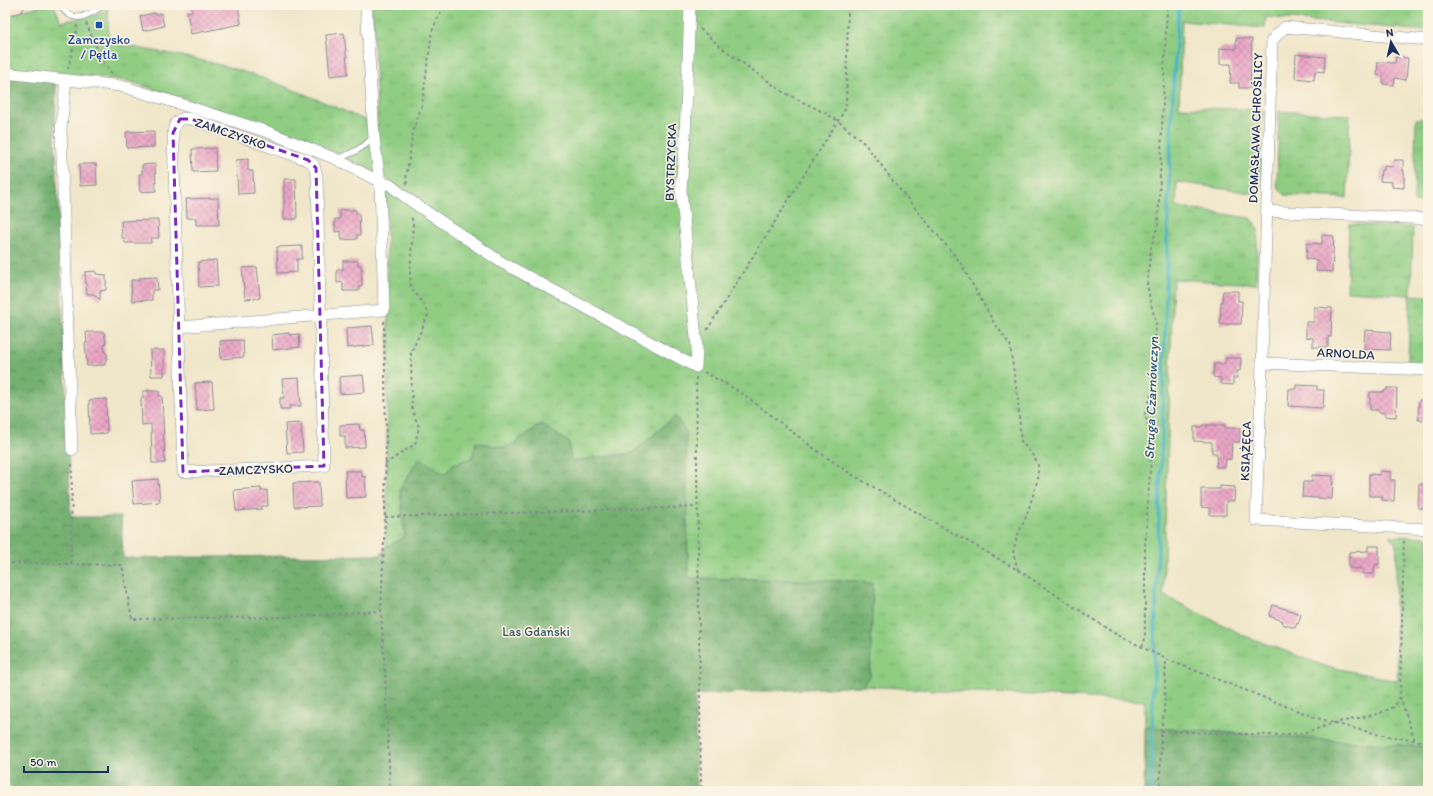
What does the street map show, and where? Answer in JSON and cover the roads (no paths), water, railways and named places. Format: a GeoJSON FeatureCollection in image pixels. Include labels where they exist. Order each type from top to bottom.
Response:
{"type":"FeatureCollection","features":[{"type":"Feature","properties":{"kind":"street"},"geometry":{"type":"LineString","coordinates":[[5,7],[16,5]]}},
{"type":"Feature","properties":{"kind":"street"},"geometry":{"type":"LineString","coordinates":[[179,328],[384,310],[380,182],[374,138],[366,5]]}},
{"type":"Feature","properties":{"kind":"street","name":"BYSTRZYCKA"},"geometry":{"type":"LineString","coordinates":[[380,182],[390,185],[408,199],[501,262],[696,367],[697,347],[681,190],[685,138],[690,5]]}},
{"type":"Feature","properties":{"kind":"street","name":"DOMASŁAWA CHROŚLICY"},"geometry":{"type":"LineString","coordinates":[[1267,210],[1272,40],[1285,27],[1428,40]]}},
{"type":"Feature","properties":{"kind":"street"},"geometry":{"type":"LineString","coordinates":[[5,72],[120,86],[268,132],[336,159],[380,182]]}},
{"type":"Feature","properties":{"kind":"street"},"geometry":{"type":"LineString","coordinates":[[66,80],[61,129],[72,450]]}},
{"type":"Feature","properties":{"kind":"street","name":"ZAMCZYSKO"},"geometry":{"type":"LineString","coordinates":[[184,118],[191,119],[308,160],[314,165],[317,176],[321,316],[324,466],[183,472],[173,133],[176,122],[184,118]]}},
{"type":"Feature","properties":{"kind":"street"},"geometry":{"type":"LineString","coordinates":[[1267,210],[1428,219]]}},
{"type":"Feature","properties":{"kind":"street","name":"KSIĄŻĘCA"},"geometry":{"type":"LineString","coordinates":[[1267,210],[1256,520],[1428,529]]}},
{"type":"Feature","properties":{"kind":"street","name":"ARNOLDA"},"geometry":{"type":"LineString","coordinates":[[1262,363],[1428,370]]}},
{"type":"Feature","properties":{"kind":"lane"},"geometry":{"type":"LineString","coordinates":[[60,5],[70,16],[74,18],[84,17],[104,5]]}},
{"type":"Feature","properties":{"kind":"lane"},"geometry":{"type":"LineString","coordinates":[[336,159],[360,149],[374,138]]}},
{"type":"Feature","properties":{"kind":"waterway","name":"Struga Czarnówczyn"},"geometry":{"type":"LineString","coordinates":[[1151,791],[1168,202],[1172,103],[1179,5]]}},
{"type":"Feature","properties":{"kind":"place","name":"Zamczysko / Pętla"},"geometry":{"type":"Point","coordinates":[99,25]}},
{"type":"Feature","properties":{"kind":"park label","name":"Las Gdański"},"geometry":{"type":"Point","coordinates":[536,631]}}]}
